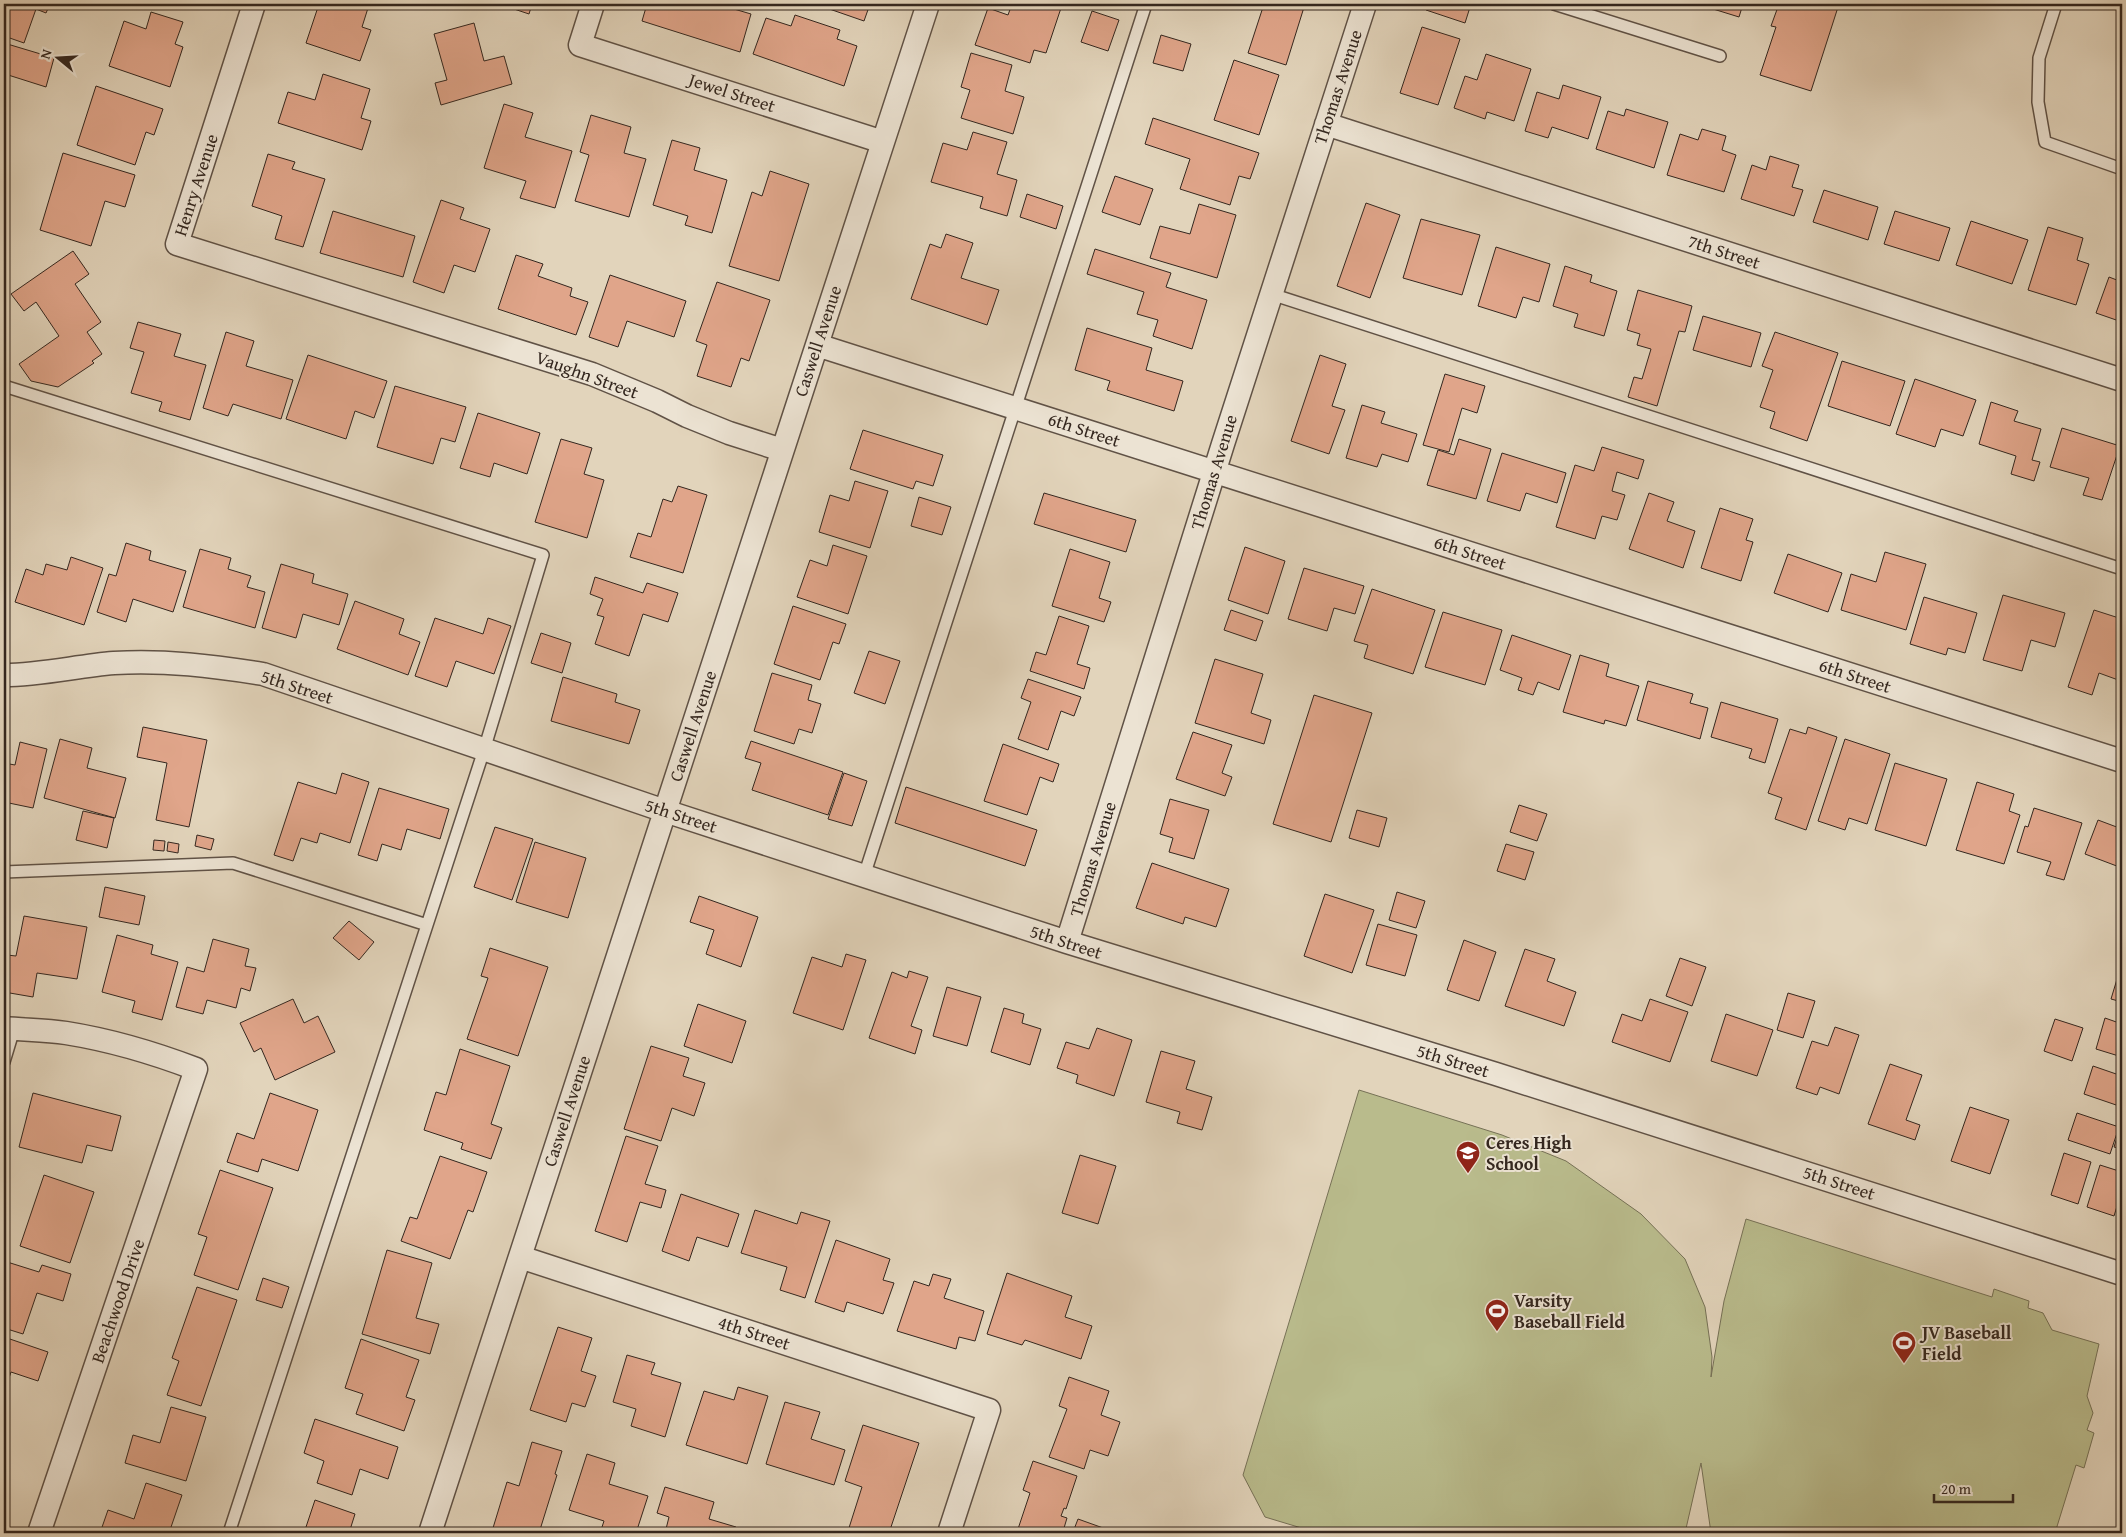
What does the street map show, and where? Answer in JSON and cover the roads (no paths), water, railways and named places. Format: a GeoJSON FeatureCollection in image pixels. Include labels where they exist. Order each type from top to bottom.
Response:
{"type":"FeatureCollection","features":[{"type":"Feature","properties":{"kind":"street","name":"Henry Avenue"},"geometry":{"type":"LineString","coordinates":[[254,4],[177,244],[387,310]]}},
{"type":"Feature","properties":{"kind":"street","name":"Jewel Street"},"geometry":{"type":"LineString","coordinates":[[593,4],[580,45],[883,142]]}},
{"type":"Feature","properties":{"kind":"street","name":"Caswell Avenue"},"geometry":{"type":"LineString","coordinates":[[430,1533],[928,4]]}},
{"type":"Feature","properties":{"kind":"street","name":"Thomas Avenue"},"geometry":{"type":"LineString","coordinates":[[1067,942],[1214,472],[1365,4]]}},
{"type":"Feature","properties":{"kind":"street","name":"7th Street"},"geometry":{"type":"LineString","coordinates":[[1326,124],[2122,380]]}},
{"type":"Feature","properties":{"kind":"street","name":"Vaughn Street"},"geometry":{"type":"LineString","coordinates":[[387,310],[592,374],[657,400],[687,416],[730,433],[782,450]]}},
{"type":"Feature","properties":{"kind":"street","name":"6th Street"},"geometry":{"type":"LineString","coordinates":[[817,345],[2122,761]]}},
{"type":"Feature","properties":{"kind":"street","name":"5th Street"},"geometry":{"type":"LineString","coordinates":[[4,675],[114,663],[158,662],[202,664],[263,674],[665,811],[1067,942],[1496,1074],[2122,1274]]}},
{"type":"Feature","properties":{"kind":"street","name":"Beachwood Drive"},"geometry":{"type":"LineString","coordinates":[[9,1029],[64,1033],[103,1040],[169,1059],[196,1069],[39,1533]]}},
{"type":"Feature","properties":{"kind":"street","name":"4th Street"},"geometry":{"type":"LineString","coordinates":[[520,1257],[989,1410],[949,1533]]}},
{"type":"Feature","properties":{"kind":"lane"},"geometry":{"type":"LineString","coordinates":[[864,876],[1146,4]]}},
{"type":"Feature","properties":{"kind":"lane"},"geometry":{"type":"LineString","coordinates":[[1554,4],[1720,56]]}},
{"type":"Feature","properties":{"kind":"lane"},"geometry":{"type":"LineString","coordinates":[[2056,4],[2039,58],[2038,102],[2045,142],[2122,169]]}},
{"type":"Feature","properties":{"kind":"lane"},"geometry":{"type":"LineString","coordinates":[[1271,294],[2122,569]]}},
{"type":"Feature","properties":{"kind":"lane"},"geometry":{"type":"LineString","coordinates":[[4,386],[543,554],[484,750],[229,1533]]}},
{"type":"Feature","properties":{"kind":"lane"},"geometry":{"type":"LineString","coordinates":[[4,872],[233,863],[427,925]]}},
{"type":"Feature","properties":{"kind":"lane"},"geometry":{"type":"LineString","coordinates":[[4,1062],[9,1029]]}},
{"type":"Feature","properties":{"kind":"place","name":"Ceres High School"},"geometry":{"type":"Point","coordinates":[1468,1174]}},
{"type":"Feature","properties":{"kind":"place","name":"Varsity Baseball Field"},"geometry":{"type":"Point","coordinates":[1497,1332]}},
{"type":"Feature","properties":{"kind":"place","name":"JV Baseball Field"},"geometry":{"type":"Point","coordinates":[1904,1364]}}]}
